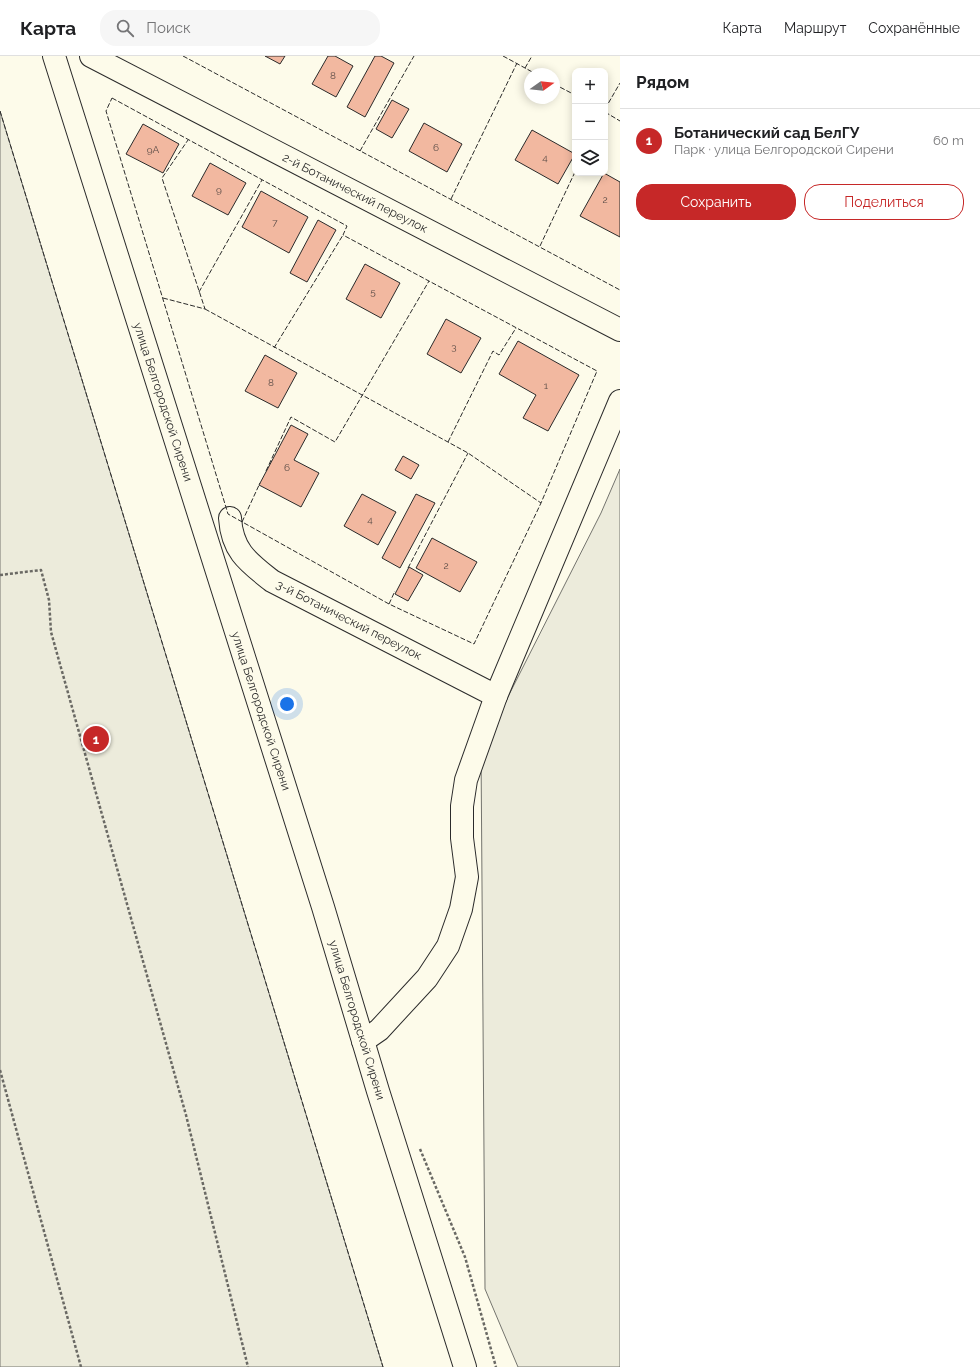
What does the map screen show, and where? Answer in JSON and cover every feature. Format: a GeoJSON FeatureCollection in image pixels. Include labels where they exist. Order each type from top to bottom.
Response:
{"type":"FeatureCollection","features":[{"type":"Feature","properties":{"kind":"main road","name":"улица Белгородской Сирени"},"geometry":{"type":"LineString","coordinates":[[54,56],[323,907],[363,1041],[465,1367]]}},
{"type":"Feature","properties":{"kind":"main road","name":"2-й Ботанический переулок"},"geometry":{"type":"LineString","coordinates":[[91,56],[620,330]]}},
{"type":"Feature","properties":{"kind":"main road"},"geometry":{"type":"LineString","coordinates":[[363,1041],[379,1030],[427,978],[448,946],[461,909],[467,877],[462,838],[462,806],[466,780],[496,696],[620,401]]}},
{"type":"Feature","properties":{"kind":"main road","name":"3-й Ботанический переулок"},"geometry":{"type":"LineString","coordinates":[[230,518],[231,531],[242,556],[272,580],[496,696]]}},
{"type":"Feature","properties":{"kind":"path"},"geometry":{"type":"LineString","coordinates":[[0,574],[41,570],[49,600],[51,632],[186,1115],[248,1367]]}},
{"type":"Feature","properties":{"kind":"path"},"geometry":{"type":"LineString","coordinates":[[0,1070],[81,1367]]}},
{"type":"Feature","properties":{"kind":"path"},"geometry":{"type":"LineString","coordinates":[[420,1148],[465,1257],[496,1367]]}},
{"type":"Feature","properties":{"kind":"shaded area"},"geometry":{"type":"Polygon","coordinates":[[[0,111],[383,1367],[0,1367],[0,111]]]}},
{"type":"Feature","properties":{"kind":"shaded area"},"geometry":{"type":"Polygon","coordinates":[[[620,469],[620,1367],[518,1367],[485,1289],[481,750],[601,513],[620,469]]]}},
{"type":"Feature","properties":{"kind":"building"},"geometry":{"type":"Polygon","coordinates":[[[265,56],[285,56],[280,64],[265,56]]]}},
{"type":"Feature","properties":{"kind":"building"},"geometry":{"type":"Polygon","coordinates":[[[328,56],[335,56],[353,66],[336,97],[312,84],[328,56]]]}},
{"type":"Feature","properties":{"kind":"building"},"geometry":{"type":"Polygon","coordinates":[[[375,56],[381,56],[394,63],[365,117],[347,107],[375,56]]]}},
{"type":"Feature","properties":{"kind":"building"},"geometry":{"type":"Polygon","coordinates":[[[392,100],[409,109],[392,138],[376,129],[392,100]]]}},
{"type":"Feature","properties":{"kind":"building"},"geometry":{"type":"Polygon","coordinates":[[[424,123],[462,144],[447,172],[409,151],[424,123]]]}},
{"type":"Feature","properties":{"kind":"building"},"geometry":{"type":"Polygon","coordinates":[[[143,124],[179,144],[163,173],[126,154],[143,124]]]}},
{"type":"Feature","properties":{"kind":"building"},"geometry":{"type":"Polygon","coordinates":[[[532,130],[572,152],[572,159],[558,184],[515,160],[532,130]]]}},
{"type":"Feature","properties":{"kind":"building"},"geometry":{"type":"Polygon","coordinates":[[[210,163],[246,183],[228,215],[192,196],[210,163]]]}},
{"type":"Feature","properties":{"kind":"building"},"geometry":{"type":"Polygon","coordinates":[[[608,175],[620,182],[620,237],[580,216],[602,176],[608,175]]]}},
{"type":"Feature","properties":{"kind":"building"},"geometry":{"type":"Polygon","coordinates":[[[261,191],[308,217],[289,253],[242,227],[261,191]]]}},
{"type":"Feature","properties":{"kind":"building"},"geometry":{"type":"Polygon","coordinates":[[[318,220],[336,230],[307,282],[290,273],[318,220]]]}},
{"type":"Feature","properties":{"kind":"building"},"geometry":{"type":"Polygon","coordinates":[[[365,264],[400,283],[381,318],[346,299],[365,264]]]}},
{"type":"Feature","properties":{"kind":"building"},"geometry":{"type":"Polygon","coordinates":[[[446,319],[481,338],[461,373],[427,354],[446,319]]]}},
{"type":"Feature","properties":{"kind":"building"},"geometry":{"type":"Polygon","coordinates":[[[518,341],[579,375],[548,431],[523,418],[536,395],[499,374],[518,341]]]}},
{"type":"Feature","properties":{"kind":"building"},"geometry":{"type":"Polygon","coordinates":[[[265,355],[297,373],[278,408],[245,391],[265,355]]]}},
{"type":"Feature","properties":{"kind":"building"},"geometry":{"type":"Polygon","coordinates":[[[291,425],[308,434],[294,460],[319,473],[301,507],[259,485],[291,425]]]}},
{"type":"Feature","properties":{"kind":"building"},"geometry":{"type":"Polygon","coordinates":[[[403,456],[419,465],[411,479],[395,470],[403,456]]]}},
{"type":"Feature","properties":{"kind":"building"},"geometry":{"type":"Polygon","coordinates":[[[362,494],[396,512],[378,545],[344,526],[362,494]]]}},
{"type":"Feature","properties":{"kind":"building"},"geometry":{"type":"Polygon","coordinates":[[[416,494],[435,503],[400,568],[382,558],[416,494]]]}},
{"type":"Feature","properties":{"kind":"building"},"geometry":{"type":"Polygon","coordinates":[[[432,538],[477,562],[460,592],[416,568],[432,538]]]}},
{"type":"Feature","properties":{"kind":"building"},"geometry":{"type":"Polygon","coordinates":[[[409,567],[423,575],[408,601],[395,594],[409,567]]]}},
{"type":"Feature","properties":{"kind":"fence"},"geometry":{"type":"LineString","coordinates":[[183,56],[620,290]]}},
{"type":"Feature","properties":{"kind":"fence"},"geometry":{"type":"LineString","coordinates":[[360,151],[414,56]]}},
{"type":"Feature","properties":{"kind":"fence"},"geometry":{"type":"LineString","coordinates":[[503,56],[525,68]]}},
{"type":"Feature","properties":{"kind":"fence"},"geometry":{"type":"LineString","coordinates":[[525,68],[532,56]]}},
{"type":"Feature","properties":{"kind":"fence"},"geometry":{"type":"LineString","coordinates":[[451,199],[517,63]]}},
{"type":"Feature","properties":{"kind":"fence"},"geometry":{"type":"LineString","coordinates":[[608,104],[620,83]]}},
{"type":"Feature","properties":{"kind":"fence"},"geometry":{"type":"LineString","coordinates":[[560,87],[572,93]]}},
{"type":"Feature","properties":{"kind":"fence"},"geometry":{"type":"LineString","coordinates":[[112,98],[347,226],[343,235],[597,371],[541,503],[474,644],[389,604],[228,514],[106,111],[112,98]]}},
{"type":"Feature","properties":{"kind":"fence"},"geometry":{"type":"LineString","coordinates":[[0,111],[383,1367]]}},
{"type":"Feature","properties":{"kind":"fence"},"geometry":{"type":"LineString","coordinates":[[608,114],[620,121]]}},
{"type":"Feature","properties":{"kind":"fence"},"geometry":{"type":"LineString","coordinates":[[163,298],[205,309],[162,178],[188,140]]}},
{"type":"Feature","properties":{"kind":"fence"},"geometry":{"type":"LineString","coordinates":[[540,246],[573,176]]}},
{"type":"Feature","properties":{"kind":"fence"},"geometry":{"type":"LineString","coordinates":[[199,292],[262,180]]}},
{"type":"Feature","properties":{"kind":"fence"},"geometry":{"type":"LineString","coordinates":[[274,348],[343,235]]}},
{"type":"Feature","properties":{"kind":"fence"},"geometry":{"type":"LineString","coordinates":[[266,471],[291,417],[335,442],[429,281]]}},
{"type":"Feature","properties":{"kind":"fence"},"geometry":{"type":"LineString","coordinates":[[205,309],[468,453],[541,503]]}},
{"type":"Feature","properties":{"kind":"fence"},"geometry":{"type":"LineString","coordinates":[[448,442],[493,351],[499,355],[516,328]]}},
{"type":"Feature","properties":{"kind":"fence"},"geometry":{"type":"LineString","coordinates":[[408,568],[468,453]]}},
{"type":"Feature","properties":{"kind":"fence"},"geometry":{"type":"LineString","coordinates":[[242,522],[260,483]]}},
{"type":"Feature","properties":{"kind":"fence"},"geometry":{"type":"LineString","coordinates":[[389,604],[395,591]]}},
{"type":"Feature","properties":{"kind":"place","name":"Ботанический сад БелГУ"},"geometry":{"type":"Point","coordinates":[96,739]}}]}
